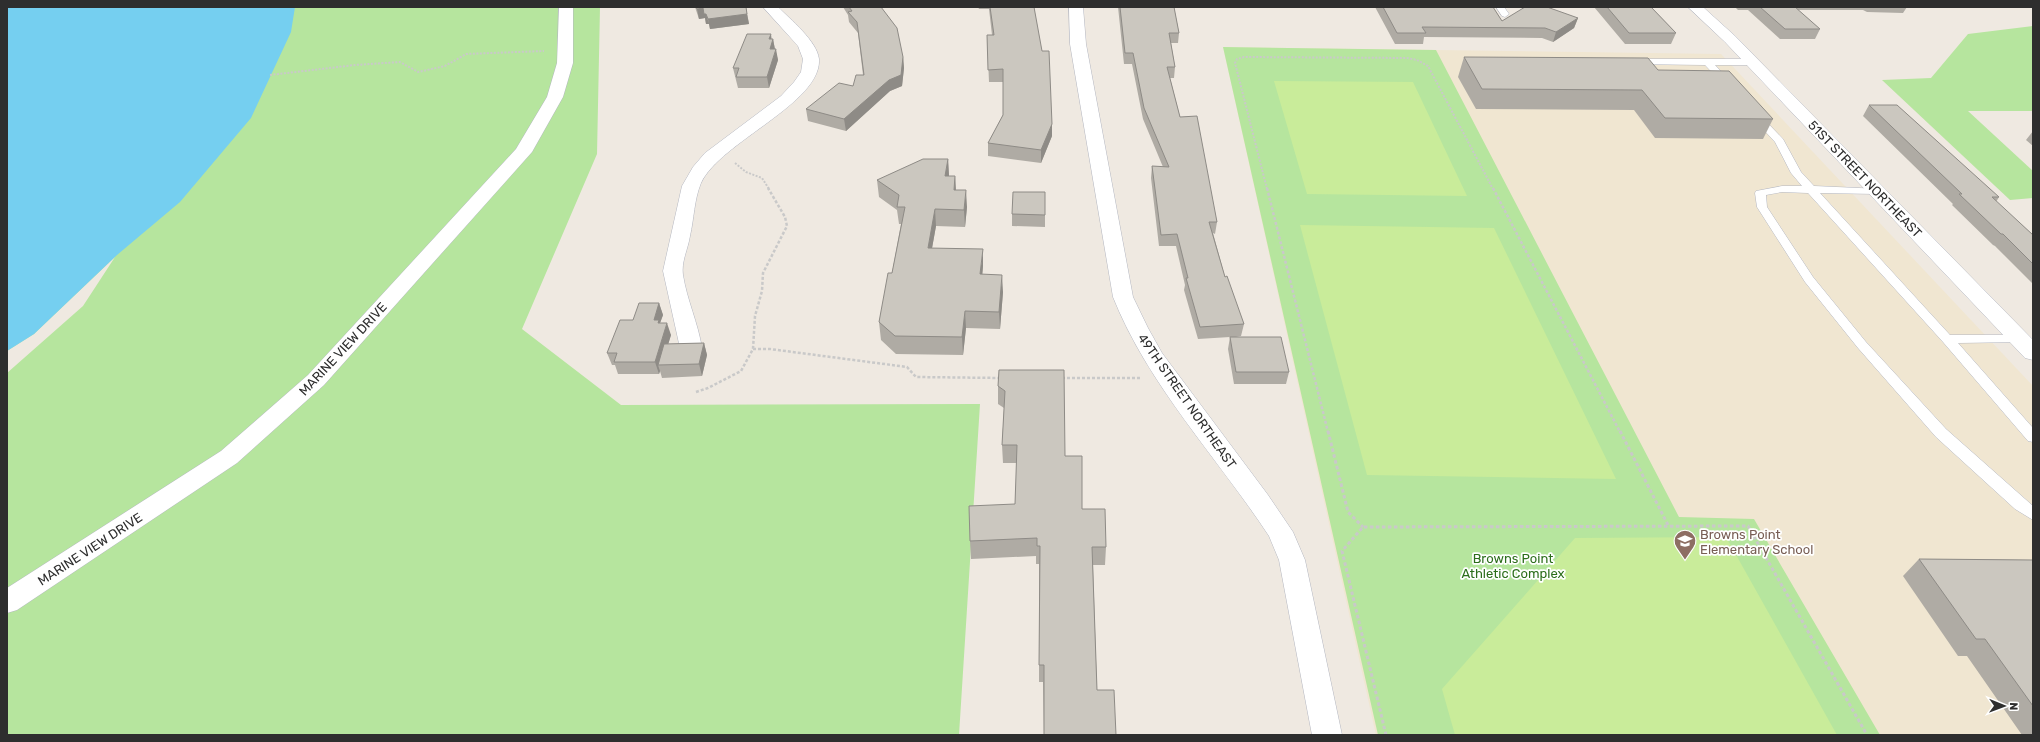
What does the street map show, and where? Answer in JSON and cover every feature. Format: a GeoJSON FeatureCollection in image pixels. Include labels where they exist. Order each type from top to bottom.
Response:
{"type":"FeatureCollection","features":[{"type":"Feature","properties":{"kind":"street","name":"MARINE VIEW DRIVE"},"geometry":{"type":"LineString","coordinates":[[7,602],[229,457],[316,380],[523,152],[555,97],[565,63],[566,7]]}},
{"type":"Feature","properties":{"kind":"street"},"geometry":{"type":"LineString","coordinates":[[691,348],[690,335],[679,306],[672,273],[691,186],[704,164],[719,150],[773,110],[797,88],[808,72],[811,60],[807,49],[798,36],[770,7]]}},
{"type":"Feature","properties":{"kind":"street","name":"49TH STREET NORTHEAST"},"geometry":{"type":"LineString","coordinates":[[1076,7],[1078,44],[1123,297],[1131,318],[1168,378],[1280,532],[1292,560],[1327,735]]}},
{"type":"Feature","properties":{"kind":"street","name":"51ST STREET NORTHEAST"},"geometry":{"type":"LineString","coordinates":[[1695,7],[2028,343]]}},
{"type":"Feature","properties":{"kind":"lane"},"geometry":{"type":"LineString","coordinates":[[1622,62],[1751,62]]}},
{"type":"Feature","properties":{"kind":"lane"},"geometry":{"type":"LineString","coordinates":[[1708,62],[1733,90]]}},
{"type":"Feature","properties":{"kind":"lane"},"geometry":{"type":"LineString","coordinates":[[1748,107],[1778,140],[1796,173],[1947,339],[2033,437]]}},
{"type":"Feature","properties":{"kind":"lane"},"geometry":{"type":"LineString","coordinates":[[1877,191],[1782,190],[1760,193],[1762,207],[1809,279],[1862,345],[1941,432],[2020,505],[2033,514]]}},
{"type":"Feature","properties":{"kind":"lane"},"geometry":{"type":"LineString","coordinates":[[1947,339],[2028,343]]}},
{"type":"Feature","properties":{"kind":"path"},"geometry":{"type":"LineString","coordinates":[[270,75],[355,65],[400,62],[418,72],[444,66],[466,54],[566,52]]}},
{"type":"Feature","properties":{"kind":"path"},"geometry":{"type":"LineString","coordinates":[[1668,527],[1615,421],[1428,66],[1417,60],[1407,58],[1244,57],[1237,59],[1235,64],[1348,512],[1363,527],[1668,527],[1748,526],[1867,735]]}},
{"type":"Feature","properties":{"kind":"path"},"geometry":{"type":"LineString","coordinates":[[696,392],[708,388],[741,371],[753,349],[755,316],[762,291],[763,273],[787,226],[785,217],[762,178],[746,172],[719,150]]}},
{"type":"Feature","properties":{"kind":"path"},"geometry":{"type":"LineString","coordinates":[[753,349],[770,349],[907,366],[916,377],[1004,378]]}},
{"type":"Feature","properties":{"kind":"path"},"geometry":{"type":"LineString","coordinates":[[1060,378],[1168,378]]}},
{"type":"Feature","properties":{"kind":"path"},"geometry":{"type":"LineString","coordinates":[[1363,527],[1342,551],[1386,735]]}},
{"type":"Feature","properties":{"kind":"shaded area","name":"Browns Point Elementary School"},"geometry":{"type":"Polygon","coordinates":[[[1223,47],[1721,54],[2033,386],[2033,735],[1376,735],[1223,47]]]}},
{"type":"Feature","properties":{"kind":"green space"},"geometry":{"type":"Polygon","coordinates":[[[212,7],[600,7],[597,154],[522,329],[621,405],[980,404],[959,735],[7,735],[7,373],[83,306],[115,257],[34,334],[7,351],[212,7]]]}},
{"type":"Feature","properties":{"kind":"green space"},"geometry":{"type":"Polygon","coordinates":[[[2033,26],[2033,111],[1968,111],[2033,171],[2033,198],[2010,200],[1882,80],[1931,78],[1968,34],[2033,26]]]}},
{"type":"Feature","properties":{"kind":"green space","name":"Browns Point Athletic Complex"},"geometry":{"type":"Polygon","coordinates":[[[1223,47],[1436,50],[1679,517],[1754,519],[1880,735],[1378,735],[1223,47]]]}},
{"type":"Feature","properties":{"kind":"green space"},"geometry":{"type":"Polygon","coordinates":[[[1274,81],[1413,82],[1467,196],[1307,194],[1274,81]]]}},
{"type":"Feature","properties":{"kind":"green space"},"geometry":{"type":"Polygon","coordinates":[[[1300,225],[1494,228],[1616,479],[1367,475],[1300,225]]]}},
{"type":"Feature","properties":{"kind":"green space"},"geometry":{"type":"Polygon","coordinates":[[[1726,537],[1837,735],[1455,735],[1442,689],[1575,538],[1726,537]]]}},
{"type":"Feature","properties":{"kind":"water"},"geometry":{"type":"Polygon","coordinates":[[[7,7],[295,7],[291,32],[251,118],[180,202],[117,255],[34,334],[7,351],[7,7]]]}},
{"type":"Feature","properties":{"kind":"building"},"geometry":{"type":"Polygon","coordinates":[[[696,7],[746,7],[747,14],[708,19],[706,14],[704,14],[703,8],[697,9],[696,7]]]}},
{"type":"Feature","properties":{"kind":"building"},"geometry":{"type":"Polygon","coordinates":[[[849,7],[881,7],[897,28],[903,57],[901,75],[889,80],[844,119],[806,109],[839,83],[853,86],[856,75],[864,75],[857,22],[848,12],[852,11],[849,7]]]}},
{"type":"Feature","properties":{"kind":"building"},"geometry":{"type":"Polygon","coordinates":[[[990,7],[1034,7],[1042,51],[1049,51],[1052,124],[1041,150],[988,143],[1003,115],[1003,69],[988,70],[987,35],[994,35],[990,7]]]}},
{"type":"Feature","properties":{"kind":"building"},"geometry":{"type":"Polygon","coordinates":[[[1120,7],[1174,7],[1179,33],[1169,33],[1175,67],[1167,67],[1180,117],[1197,116],[1217,222],[1209,222],[1225,277],[1227,276],[1244,324],[1200,327],[1186,278],[1188,278],[1177,234],[1161,235],[1152,166],[1169,167],[1144,108],[1133,53],[1125,53],[1120,7]]]}},
{"type":"Feature","properties":{"kind":"building"},"geometry":{"type":"Polygon","coordinates":[[[1383,7],[1493,7],[1502,21],[1525,7],[1547,7],[1578,18],[1556,32],[1545,28],[1422,27],[1426,33],[1397,33],[1383,7]]]}},
{"type":"Feature","properties":{"kind":"building"},"geometry":{"type":"Polygon","coordinates":[[[1607,7],[1651,7],[1676,33],[1629,33],[1607,7]]]}},
{"type":"Feature","properties":{"kind":"building"},"geometry":{"type":"Polygon","coordinates":[[[1760,7],[1795,7],[1820,29],[1785,29],[1760,7]]]}},
{"type":"Feature","properties":{"kind":"building"},"geometry":{"type":"Polygon","coordinates":[[[747,34],[771,34],[769,39],[773,39],[770,49],[776,49],[767,77],[736,77],[739,68],[733,68],[747,34]]]}},
{"type":"Feature","properties":{"kind":"building"},"geometry":{"type":"Polygon","coordinates":[[[1464,57],[1648,58],[1658,70],[1729,71],[1773,119],[1665,118],[1642,90],[1482,89],[1464,57]]]}},
{"type":"Feature","properties":{"kind":"building"},"geometry":{"type":"Polygon","coordinates":[[[1869,105],[1897,105],[1999,197],[1992,197],[2033,235],[2033,264],[1959,194],[1962,194],[1869,105]]]}},
{"type":"Feature","properties":{"kind":"building"},"geometry":{"type":"Polygon","coordinates":[[[923,159],[948,159],[945,176],[955,176],[954,190],[966,190],[964,210],[935,209],[928,248],[983,249],[980,274],[1002,275],[999,312],[965,311],[962,337],[895,336],[879,322],[888,273],[892,273],[905,207],[897,207],[899,195],[877,180],[923,159]]]}},
{"type":"Feature","properties":{"kind":"building"},"geometry":{"type":"Polygon","coordinates":[[[1013,192],[1045,192],[1045,215],[1012,214],[1013,192]]]}},
{"type":"Feature","properties":{"kind":"building"},"geometry":{"type":"Polygon","coordinates":[[[639,303],[659,303],[654,320],[659,320],[658,323],[667,323],[655,362],[614,362],[617,353],[607,353],[620,320],[633,320],[639,303]]]}},
{"type":"Feature","properties":{"kind":"building"},"geometry":{"type":"Polygon","coordinates":[[[1230,337],[1281,337],[1289,372],[1236,372],[1230,337]]]}},
{"type":"Feature","properties":{"kind":"building"},"geometry":{"type":"Polygon","coordinates":[[[704,343],[699,364],[658,365],[664,344],[704,343]]]}},
{"type":"Feature","properties":{"kind":"building"},"geometry":{"type":"Polygon","coordinates":[[[999,370],[1064,370],[1065,456],[1082,456],[1082,509],[1105,509],[1106,547],[1092,547],[1097,690],[1114,690],[1116,735],[1044,735],[1044,665],[1039,665],[1040,546],[1037,546],[1037,538],[970,541],[969,506],[1015,504],[1017,445],[1002,445],[1005,391],[998,386],[999,370]]]}},
{"type":"Feature","properties":{"kind":"building"},"geometry":{"type":"Polygon","coordinates":[[[1919,559],[2033,560],[2033,706],[1985,639],[1976,639],[1919,559]]]}},
{"type":"Feature","properties":{"kind":"place","name":"Browns Point Elementary School"},"geometry":{"type":"Point","coordinates":[1685,560]}}]}
